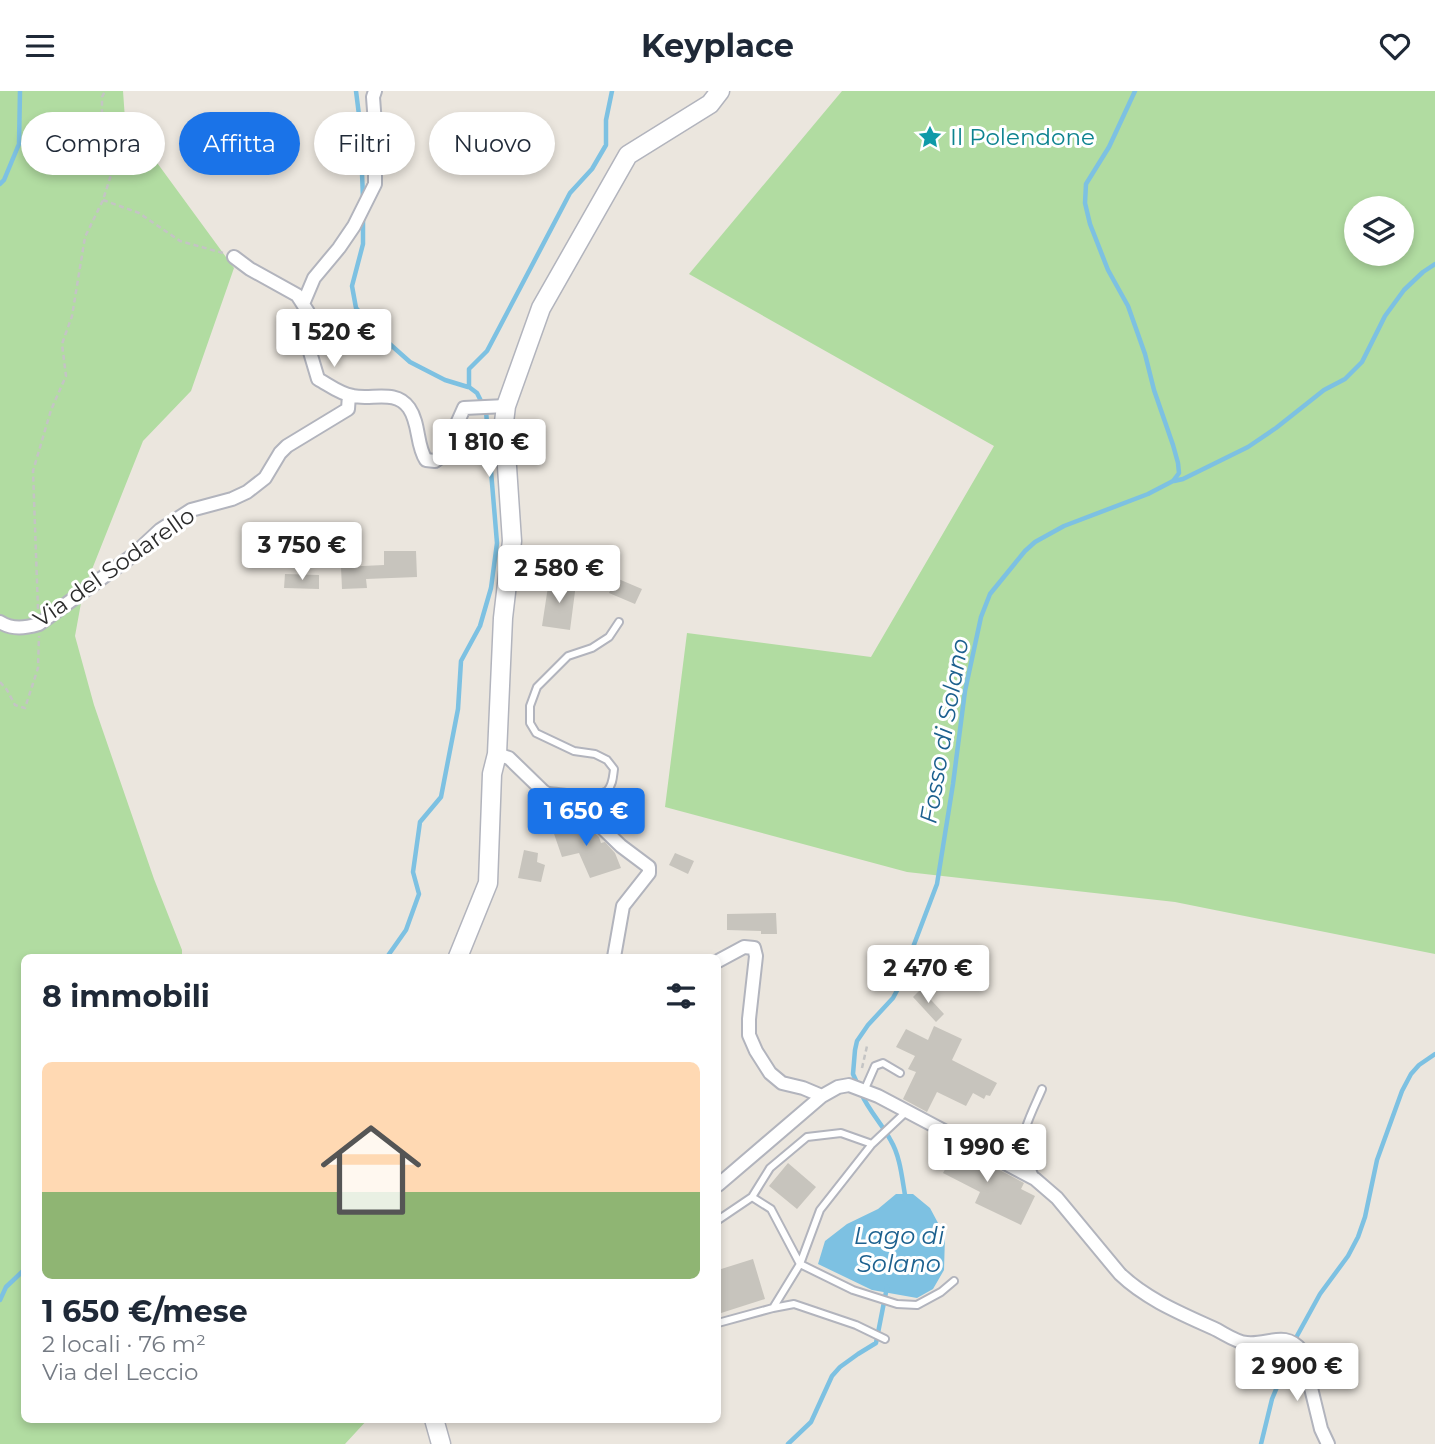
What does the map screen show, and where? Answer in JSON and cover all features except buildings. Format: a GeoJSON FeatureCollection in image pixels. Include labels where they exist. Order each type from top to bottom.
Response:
{"type":"FeatureCollection","features":[{"type":"Feature","properties":{"kind":"street"},"geometry":{"type":"LineString","coordinates":[[303,304],[314,278],[354,226],[375,184],[375,91]]}},
{"type":"Feature","properties":{"kind":"street"},"geometry":{"type":"LineString","coordinates":[[459,954],[488,883],[492,774],[497,754],[503,618],[513,541],[504,422],[498,407],[541,308],[628,155],[710,104],[720,91]]}},
{"type":"Feature","properties":{"kind":"street"},"geometry":{"type":"LineString","coordinates":[[234,257],[297,295],[309,312],[307,342],[318,379],[354,397],[393,396],[404,402],[411,410],[418,430],[421,452],[426,460],[435,461],[443,455],[464,408],[498,407]]}},
{"type":"Feature","properties":{"kind":"street","name":"Via del Sodarello"},"geometry":{"type":"LineString","coordinates":[[0,622],[7,626],[23,628],[39,624],[132,556],[160,530],[191,510],[247,492],[265,478],[279,453],[287,446],[348,409],[349,395]]}},
{"type":"Feature","properties":{"kind":"street"},"geometry":{"type":"LineString","coordinates":[[497,754],[509,758],[543,791],[571,810],[593,819],[621,846],[649,867],[649,873],[623,905],[615,954]]}},
{"type":"Feature","properties":{"kind":"street"},"geometry":{"type":"LineString","coordinates":[[721,959],[744,947],[754,948],[756,956],[749,1035],[756,1051],[770,1073],[782,1083],[822,1095]]}},
{"type":"Feature","properties":{"kind":"street"},"geometry":{"type":"LineString","coordinates":[[721,1182],[822,1095],[849,1085],[864,1091],[1035,1178],[1057,1198],[1131,1284],[1174,1312],[1245,1343],[1274,1339],[1291,1342],[1302,1351],[1321,1429],[1328,1444]]}},
{"type":"Feature","properties":{"kind":"street"},"geometry":{"type":"LineString","coordinates":[[434,1423],[441,1444]]}},
{"type":"Feature","properties":{"kind":"lane"},"geometry":{"type":"LineString","coordinates":[[543,791],[599,794],[607,790],[612,781],[614,769],[607,760],[595,754],[574,751],[536,733],[530,723],[530,706],[537,687],[568,656],[609,637],[619,622]]}},
{"type":"Feature","properties":{"kind":"lane"},"geometry":{"type":"LineString","coordinates":[[864,1091],[875,1066],[883,1063],[900,1073]]}},
{"type":"Feature","properties":{"kind":"lane"},"geometry":{"type":"LineString","coordinates":[[1035,1178],[1033,1168],[1023,1156],[1022,1142],[1042,1089]]}},
{"type":"Feature","properties":{"kind":"lane"},"geometry":{"type":"LineString","coordinates":[[774,1308],[800,1264],[820,1210],[872,1144],[907,1111]]}},
{"type":"Feature","properties":{"kind":"lane"},"geometry":{"type":"LineString","coordinates":[[721,1218],[752,1197],[769,1168],[807,1137],[841,1133],[872,1144]]}},
{"type":"Feature","properties":{"kind":"lane"},"geometry":{"type":"LineString","coordinates":[[752,1197],[771,1209],[800,1264],[853,1290],[897,1304],[916,1305],[954,1281]]}},
{"type":"Feature","properties":{"kind":"lane"},"geometry":{"type":"LineString","coordinates":[[721,1322],[794,1304],[856,1325],[885,1339]]}},
{"type":"Feature","properties":{"kind":"path"},"geometry":{"type":"LineString","coordinates":[[0,682],[15,705],[25,708],[38,668],[40,627],[33,471],[51,410],[66,376],[62,344],[72,316],[85,237],[103,200],[111,175],[102,131],[102,97],[106,91]]}},
{"type":"Feature","properties":{"kind":"path"},"geometry":{"type":"LineString","coordinates":[[103,200],[139,213],[180,241],[234,257]]}},
{"type":"Feature","properties":{"kind":"green space"},"geometry":{"type":"Polygon","coordinates":[[[0,91],[123,91],[124,112],[21,112],[21,175],[165,174],[234,268],[191,391],[143,441],[83,592],[75,636],[94,705],[182,954],[21,954],[21,1423],[364,1423],[345,1444],[0,1444],[0,91]]]}},
{"type":"Feature","properties":{"kind":"green space"},"geometry":{"type":"Polygon","coordinates":[[[842,91],[1435,91],[1435,954],[1175,902],[907,872],[665,807],[687,633],[871,657],[994,446],[689,274],[842,91]]]}},
{"type":"Feature","properties":{"kind":"water","name":"Lago di Solano"},"geometry":{"type":"Polygon","coordinates":[[[896,1194],[913,1194],[930,1208],[945,1236],[944,1270],[933,1289],[917,1298],[872,1290],[818,1264],[825,1241],[847,1224],[878,1209],[896,1194]]]}},
{"type":"Feature","properties":{"kind":"waterway"},"geometry":{"type":"LineString","coordinates":[[0,184],[19,144],[20,91]]}},
{"type":"Feature","properties":{"kind":"waterway"},"geometry":{"type":"LineString","coordinates":[[356,91],[363,198]]}},
{"type":"Feature","properties":{"kind":"waterway"},"geometry":{"type":"LineString","coordinates":[[389,954],[406,930],[419,894],[413,872],[420,822],[441,797],[458,709],[461,661],[480,626],[491,588],[497,543],[486,411],[477,393],[469,387],[469,369],[487,351],[570,193],[592,169],[606,145],[606,120],[612,91]]}},
{"type":"Feature","properties":{"kind":"waterway","name":"Fosso di Solano"},"geometry":{"type":"LineString","coordinates":[[858,1085],[853,1074],[857,1041],[893,998],[902,981],[937,884],[965,691],[981,617],[990,594],[1035,542],[1064,526],[1148,494],[1173,481],[1179,473],[1145,354],[1128,306],[1108,270],[1085,203],[1086,184],[1109,147],[1135,91]]}},
{"type":"Feature","properties":{"kind":"waterway"},"geometry":{"type":"LineString","coordinates":[[363,218],[363,244],[352,286],[356,308],[383,338],[410,362],[445,380],[468,387]]}},
{"type":"Feature","properties":{"kind":"waterway"},"geometry":{"type":"LineString","coordinates":[[1174,481],[1248,447],[1324,390],[1345,379],[1362,362],[1385,316],[1404,290],[1435,264]]}},
{"type":"Feature","properties":{"kind":"waterway"},"geometry":{"type":"LineString","coordinates":[[1261,1444],[1272,1399],[1292,1345],[1320,1294],[1348,1256],[1358,1237],[1377,1160],[1402,1091],[1419,1065],[1435,1054]]}},
{"type":"Feature","properties":{"kind":"waterway","name":"Fosso di Solano"},"geometry":{"type":"LineString","coordinates":[[861,1093],[894,1147],[902,1174],[904,1199]]}},
{"type":"Feature","properties":{"kind":"waterway"},"geometry":{"type":"LineString","coordinates":[[0,1300],[6,1287],[21,1273]]}},
{"type":"Feature","properties":{"kind":"waterway","name":"Fosso di Solano"},"geometry":{"type":"LineString","coordinates":[[788,1444],[811,1422],[832,1376],[840,1367],[876,1343],[887,1287]]}},
{"type":"Feature","properties":{"kind":"place","name":"Il Polendone"},"geometry":{"type":"Point","coordinates":[930,137]}}]}
